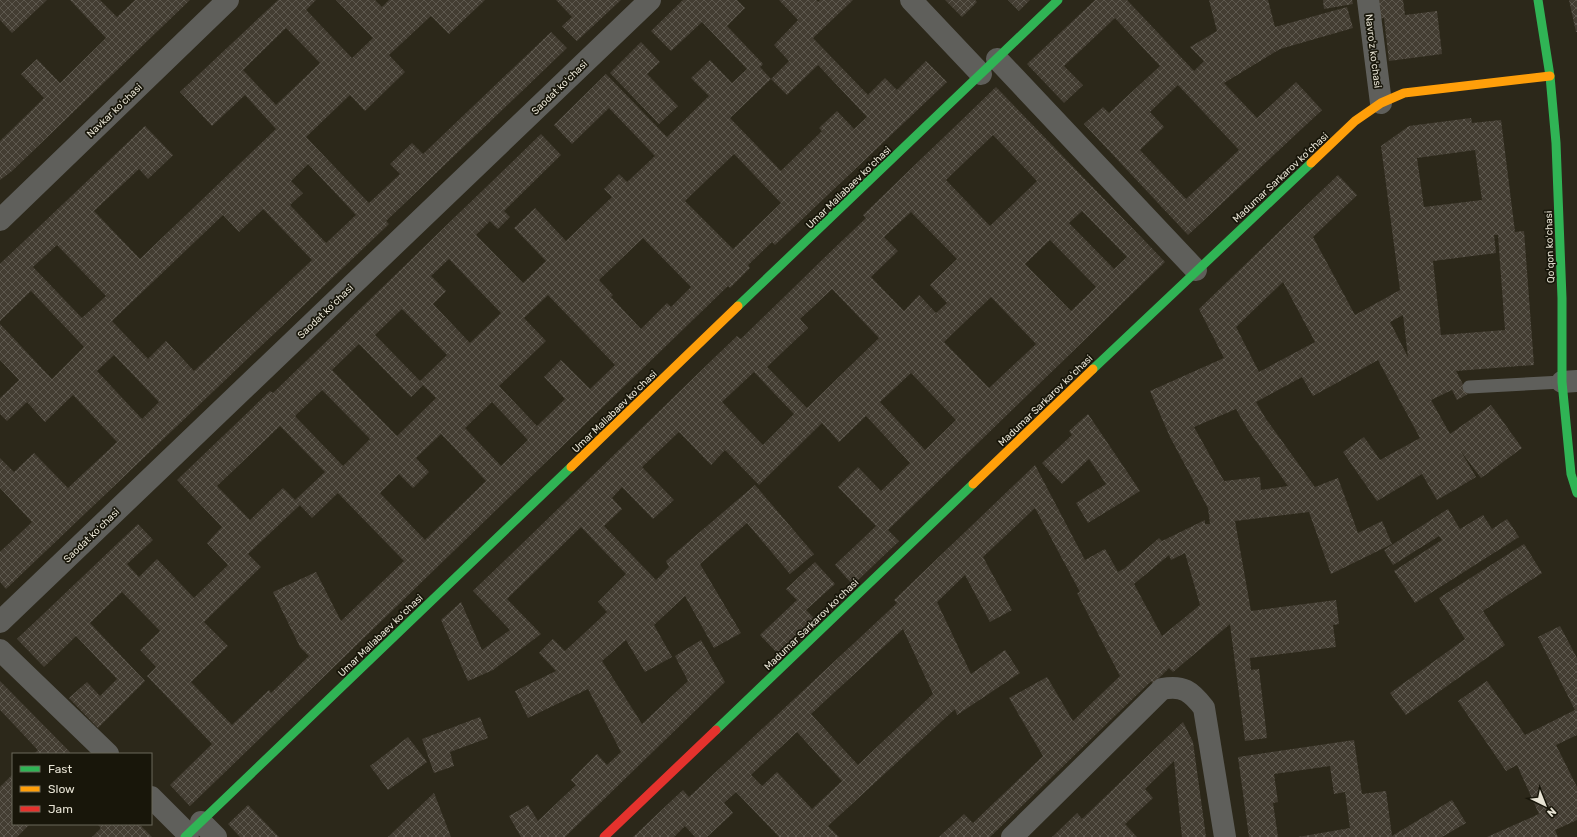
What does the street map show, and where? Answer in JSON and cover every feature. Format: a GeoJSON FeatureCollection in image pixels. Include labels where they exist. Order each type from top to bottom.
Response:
{"type":"FeatureCollection","features":[{"type":"Feature","properties":{"kind":"street","name":"Navkar koʻchasi"},"geometry":{"type":"LineString","coordinates":[[0,220],[228,0]]}},
{"type":"Feature","properties":{"kind":"street","name":"Saodat koʻchasi"},"geometry":{"type":"LineString","coordinates":[[4,610],[650,0]]}},
{"type":"Feature","properties":{"kind":"street"},"geometry":{"type":"LineString","coordinates":[[911,0],[981,74]]}},
{"type":"Feature","properties":{"kind":"street","name":"Umar Mallabaev koʻchasi"},"geometry":{"type":"LineString","coordinates":[[197,833],[1058,0]]}},
{"type":"Feature","properties":{"kind":"street","name":"Navroʻz koʻchasi"},"geometry":{"type":"LineString","coordinates":[[1368,0],[1381,103]]}},
{"type":"Feature","properties":{"kind":"street","name":"Qoʻqon koʻchasi"},"geometry":{"type":"LineString","coordinates":[[1538,0],[1550,76],[1556,143],[1562,298],[1570,381],[1571,474],[1577,493]]}},
{"type":"Feature","properties":{"kind":"street"},"geometry":{"type":"LineString","coordinates":[[997,59],[1196,270]]}},
{"type":"Feature","properties":{"kind":"street","name":"Madumar Sarkarov koʻchasi"},"geometry":{"type":"LineString","coordinates":[[604,837],[1196,270],[1355,121],[1381,103],[1404,93],[1550,76]]}},
{"type":"Feature","properties":{"kind":"street"},"geometry":{"type":"LineString","coordinates":[[0,650],[107,753]]}},
{"type":"Feature","properties":{"kind":"street"},"geometry":{"type":"LineString","coordinates":[[1012,837],[1162,690],[1171,687],[1182,688],[1195,696],[1204,708],[1225,837]]}},
{"type":"Feature","properties":{"kind":"street"},"geometry":{"type":"LineString","coordinates":[[152,798],[197,833]]}},
{"type":"Feature","properties":{"kind":"lane"},"geometry":{"type":"LineString","coordinates":[[1469,387],[1570,381]]}},
{"type":"Feature","properties":{"kind":"building"},"geometry":{"type":"Polygon","coordinates":[[[0,0],[47,0],[12,33],[0,20],[0,0]]]}},
{"type":"Feature","properties":{"kind":"building"},"geometry":{"type":"Polygon","coordinates":[[[70,0],[100,0],[117,17],[135,0],[190,0],[12,171],[0,180],[0,141],[44,98],[21,74],[37,59],[60,83],[106,38],[70,0]]]}},
{"type":"Feature","properties":{"kind":"building"},"geometry":{"type":"Polygon","coordinates":[[[278,0],[316,0],[306,10],[352,58],[373,38],[336,0],[375,0],[382,7],[389,0],[485,0],[449,34],[431,16],[389,55],[405,72],[365,111],[350,95],[306,137],[369,203],[400,174],[390,164],[412,143],[423,154],[551,32],[567,48],[386,221],[389,224],[6,589],[0,582],[0,552],[32,522],[0,488],[0,458],[14,472],[34,453],[68,488],[117,442],[73,395],[45,422],[27,402],[7,421],[0,414],[0,398],[19,380],[0,360],[0,324],[52,379],[84,347],[31,291],[0,321],[0,264],[145,126],[173,155],[148,179],[139,169],[94,211],[140,259],[276,129],[245,95],[212,126],[180,92],[278,0]],[[286,28],[243,70],[276,105],[320,63],[286,28]],[[308,164],[291,181],[303,193],[290,205],[326,243],[356,215],[308,164]],[[263,209],[239,232],[223,215],[112,321],[148,359],[166,341],[194,371],[312,260],[263,209]],[[57,245],[33,267],[82,318],[106,296],[57,245]],[[114,355],[97,371],[142,419],[159,402],[114,355]]]}},
{"type":"Feature","properties":{"kind":"building"},"geometry":{"type":"Polygon","coordinates":[[[556,0],[621,0],[577,41],[562,26],[572,17],[556,0]]]}},
{"type":"Feature","properties":{"kind":"building"},"geometry":{"type":"Polygon","coordinates":[[[683,0],[737,0],[745,8],[727,26],[763,64],[760,67],[771,79],[789,61],[774,45],[798,20],[779,0],[816,0],[818,2],[820,0],[853,0],[813,38],[868,95],[885,78],[897,90],[926,61],[947,82],[775,245],[772,242],[748,265],[750,268],[730,288],[728,286],[190,806],[170,785],[212,744],[147,676],[156,667],[140,650],[160,631],[122,592],[90,623],[145,681],[98,728],[69,698],[87,682],[100,696],[117,679],[76,636],[44,667],[17,639],[138,524],[153,540],[127,564],[139,577],[157,559],[194,598],[228,565],[207,543],[222,527],[177,480],[270,391],[273,393],[541,134],[561,155],[504,211],[510,217],[498,229],[490,221],[476,235],[523,283],[546,261],[514,228],[535,208],[566,241],[612,197],[604,189],[619,174],[627,182],[655,156],[609,108],[572,144],[554,125],[606,74],[667,137],[709,96],[691,78],[710,60],[732,83],[747,69],[702,22],[671,51],[651,31],[683,0]],[[818,65],[787,95],[771,79],[730,118],[781,171],[822,131],[819,128],[837,111],[854,129],[867,117],[818,65]],[[734,154],[685,201],[733,249],[781,203],[734,154]],[[643,238],[599,280],[613,295],[611,297],[641,329],[667,303],[671,307],[691,287],[643,238]],[[449,259],[431,276],[446,291],[433,304],[470,343],[501,313],[449,259]],[[548,295],[524,318],[546,341],[499,386],[537,426],[565,399],[544,377],[561,360],[590,389],[615,365],[548,295]],[[402,309],[375,335],[420,381],[447,355],[402,309]],[[359,344],[332,370],[397,436],[436,398],[423,385],[411,397],[359,344]],[[322,390],[295,416],[343,466],[370,439],[322,390]],[[492,402],[465,428],[501,466],[528,440],[492,402]],[[280,426],[217,486],[250,520],[283,488],[295,500],[325,472],[280,426]],[[441,434],[416,458],[429,472],[413,488],[399,474],[380,493],[425,540],[486,481],[441,434]],[[338,493],[312,518],[300,505],[248,554],[261,567],[204,622],[228,646],[191,682],[232,725],[269,690],[271,693],[309,656],[300,647],[273,592],[316,572],[341,621],[404,561],[338,493]]]}},
{"type":"Feature","properties":{"kind":"building"},"geometry":{"type":"Polygon","coordinates":[[[945,0],[975,0],[977,2],[962,17],[945,0]]]}},
{"type":"Feature","properties":{"kind":"building"},"geometry":{"type":"Polygon","coordinates":[[[1008,0],[1030,0],[1019,11],[1008,0]]]}},
{"type":"Feature","properties":{"kind":"building"},"geometry":{"type":"Polygon","coordinates":[[[1095,0],[1127,0],[1194,71],[1204,61],[1190,47],[1217,31],[1209,0],[1268,0],[1275,27],[1347,7],[1353,28],[1280,49],[1224,83],[1257,118],[1296,82],[1322,110],[1188,235],[1084,124],[1103,107],[1109,113],[1160,66],[1115,18],[1064,66],[1083,85],[1064,103],[1027,64],[1095,0]],[[1178,85],[1150,112],[1164,127],[1140,150],[1186,199],[1239,150],[1178,85]]]}},
{"type":"Feature","properties":{"kind":"building"},"geometry":{"type":"Polygon","coordinates":[[[1323,0],[1352,0],[1353,4],[1324,9],[1323,0]]]}},
{"type":"Feature","properties":{"kind":"building"},"geometry":{"type":"Polygon","coordinates":[[[1375,0],[1403,0],[1405,15],[1437,11],[1442,54],[1389,61],[1384,18],[1378,19],[1375,0]]]}},
{"type":"Feature","properties":{"kind":"building"},"geometry":{"type":"Polygon","coordinates":[[[1569,0],[1577,0],[1577,32],[1576,32],[1569,0]]]}},
{"type":"Feature","properties":{"kind":"building"},"geometry":{"type":"Polygon","coordinates":[[[641,42],[660,62],[647,74],[678,106],[659,124],[610,73],[641,42]]]}},
{"type":"Feature","properties":{"kind":"building"},"geometry":{"type":"Polygon","coordinates":[[[996,87],[1165,262],[888,530],[899,541],[853,585],[835,565],[876,526],[838,487],[858,467],[881,491],[910,463],[866,416],[839,442],[822,423],[759,485],[725,450],[711,465],[679,432],[642,467],[674,500],[653,519],[622,487],[612,498],[622,509],[604,526],[656,580],[669,567],[666,561],[755,485],[814,554],[790,574],[747,523],[700,564],[741,633],[714,648],[685,596],[654,625],[672,657],[645,672],[626,640],[602,661],[642,724],[688,681],[675,656],[701,640],[725,682],[565,837],[521,837],[509,816],[528,805],[538,821],[576,785],[571,780],[597,754],[607,765],[621,752],[588,689],[528,718],[515,691],[556,671],[539,653],[553,639],[565,651],[607,612],[598,602],[626,574],[581,527],[507,599],[541,634],[493,670],[468,681],[441,620],[461,602],[482,650],[510,630],[473,591],[737,336],[741,339],[866,218],[863,215],[996,87]],[[993,135],[946,180],[990,226],[1037,181],[993,135]],[[1082,211],[1069,223],[1114,269],[1127,257],[1082,211]],[[911,212],[884,237],[898,251],[871,277],[904,311],[919,295],[936,313],[947,303],[930,285],[957,259],[911,212]],[[1050,240],[1025,264],[1071,311],[1096,287],[1050,240]],[[832,289],[800,319],[808,328],[767,367],[807,408],[879,338],[832,289]],[[991,297],[944,342],[989,388],[1036,344],[991,297]],[[754,372],[722,402],[763,445],[794,414],[754,372]],[[911,373],[880,402],[925,450],[956,420],[911,373]]]}},
{"type":"Feature","properties":{"kind":"building"},"geometry":{"type":"Polygon","coordinates":[[[1471,118],[1472,123],[1501,120],[1515,232],[1524,231],[1534,365],[1456,371],[1468,394],[1457,400],[1452,390],[1431,400],[1450,434],[1491,405],[1522,448],[1481,478],[1460,450],[1476,477],[1437,500],[1422,474],[1377,501],[1343,452],[1364,437],[1380,460],[1420,438],[1378,360],[1313,396],[1302,377],[1256,402],[1266,419],[1315,487],[1338,478],[1358,533],[1382,521],[1392,544],[1331,574],[1309,512],[1235,521],[1251,611],[1336,600],[1339,624],[1333,625],[1336,647],[1250,658],[1251,670],[1259,669],[1267,738],[1245,741],[1230,624],[1173,672],[1169,668],[1153,684],[1151,681],[990,837],[939,837],[964,814],[973,823],[1043,756],[1009,698],[1047,677],[1073,721],[1120,676],[1077,593],[1080,592],[1035,508],[983,557],[1012,610],[990,622],[965,575],[937,602],[971,674],[1005,650],[1020,673],[957,715],[955,709],[828,826],[839,837],[779,837],[736,792],[724,803],[733,813],[707,837],[695,837],[685,826],[674,837],[633,837],[683,790],[689,797],[897,603],[894,600],[1035,465],[1085,560],[1105,549],[1118,572],[1125,568],[1159,538],[1162,541],[1205,520],[1205,524],[1210,524],[1208,508],[1170,437],[1150,391],[1224,358],[1199,309],[1338,175],[1357,195],[1313,237],[1355,315],[1400,290],[1381,146],[1409,126],[1471,118]],[[1475,150],[1417,158],[1424,207],[1482,200],[1475,150]],[[1494,235],[1496,253],[1433,261],[1441,335],[1505,330],[1498,235],[1494,235]],[[1283,282],[1236,327],[1259,372],[1315,342],[1283,282]],[[1403,315],[1390,322],[1408,357],[1403,315]],[[1236,409],[1194,427],[1224,481],[1260,477],[1261,490],[1288,486],[1248,430],[1236,409]],[[1185,553],[1171,560],[1169,555],[1134,584],[1162,636],[1200,605],[1185,553]],[[903,629],[811,714],[858,765],[933,694],[903,629]],[[797,732],[751,775],[762,786],[777,772],[812,809],[842,781],[797,732]]]}},
{"type":"Feature","properties":{"kind":"building"},"geometry":{"type":"Polygon","coordinates":[[[1088,414],[1140,491],[1088,523],[1076,503],[1106,484],[1089,459],[1062,484],[1042,463],[1072,435],[1069,431],[1088,414]]]}},
{"type":"Feature","properties":{"kind":"building"},"geometry":{"type":"Polygon","coordinates":[[[1448,509],[1460,529],[1483,515],[1492,529],[1507,519],[1519,537],[1415,603],[1394,571],[1442,540],[1439,536],[1393,565],[1384,550],[1448,509]]]}},
{"type":"Feature","properties":{"kind":"building"},"geometry":{"type":"Polygon","coordinates":[[[1524,544],[1542,573],[1483,611],[1505,645],[1406,715],[1390,693],[1465,639],[1439,598],[1524,544]]]}},
{"type":"Feature","properties":{"kind":"building"},"geometry":{"type":"Polygon","coordinates":[[[815,562],[835,584],[806,610],[816,620],[779,655],[760,635],[797,600],[786,589],[815,562]]]}},
{"type":"Feature","properties":{"kind":"building"},"geometry":{"type":"Polygon","coordinates":[[[1560,626],[1577,658],[1577,735],[1556,745],[1577,787],[1577,820],[1555,830],[1558,837],[1487,837],[1539,814],[1517,765],[1506,771],[1458,701],[1487,681],[1525,735],[1575,710],[1538,637],[1560,626]]]}},
{"type":"Feature","properties":{"kind":"building"},"geometry":{"type":"Polygon","coordinates":[[[0,681],[70,753],[35,753],[38,750],[0,710],[0,681]]]}},
{"type":"Feature","properties":{"kind":"building"},"geometry":{"type":"Polygon","coordinates":[[[480,717],[488,738],[450,752],[454,766],[434,773],[422,739],[480,717]]]}},
{"type":"Feature","properties":{"kind":"building"},"geometry":{"type":"Polygon","coordinates":[[[1183,722],[1193,742],[1206,837],[1182,837],[1174,761],[1145,789],[1153,798],[1125,824],[1137,837],[1052,837],[1077,813],[1082,819],[1183,722]]]}},
{"type":"Feature","properties":{"kind":"building"},"geometry":{"type":"Polygon","coordinates":[[[408,737],[427,762],[388,790],[370,766],[408,737]]]}},
{"type":"Feature","properties":{"kind":"building"},"geometry":{"type":"Polygon","coordinates":[[[1354,740],[1362,794],[1386,791],[1392,836],[1452,800],[1466,823],[1442,837],[1298,837],[1350,828],[1345,792],[1334,794],[1330,766],[1274,774],[1278,802],[1273,803],[1278,837],[1249,837],[1238,757],[1354,740]]]}},
{"type":"Feature","properties":{"kind":"building"},"geometry":{"type":"Polygon","coordinates":[[[12,775],[12,825],[29,825],[17,837],[0,837],[0,787],[12,775]]]}},
{"type":"Feature","properties":{"kind":"building"},"geometry":{"type":"Polygon","coordinates":[[[434,793],[451,837],[388,837],[434,793]]]}},
{"type":"Feature","properties":{"kind":"building"},"geometry":{"type":"Polygon","coordinates":[[[248,805],[279,837],[240,837],[228,824],[248,805]]]}},
{"type":"Feature","properties":{"kind":"building"},"geometry":{"type":"Polygon","coordinates":[[[98,825],[140,825],[152,837],[92,837],[101,828],[98,825]]]}},
{"type":"Feature","properties":{"kind":"traffic: fast"},"geometry":{"type":"LineString","coordinates":[[738,306],[1058,0]]}},
{"type":"Feature","properties":{"kind":"traffic: fast"},"geometry":{"type":"LineString","coordinates":[[1538,0],[1550,76],[1556,143],[1562,298],[1562,382],[1571,474],[1577,493]]}},
{"type":"Feature","properties":{"kind":"traffic: fast"},"geometry":{"type":"LineString","coordinates":[[1093,369],[1311,163]]}},
{"type":"Feature","properties":{"kind":"traffic: fast"},"geometry":{"type":"LineString","coordinates":[[185,837],[571,467]]}},
{"type":"Feature","properties":{"kind":"traffic: fast"},"geometry":{"type":"LineString","coordinates":[[716,730],[973,484]]}},
{"type":"Feature","properties":{"kind":"traffic: slow"},"geometry":{"type":"LineString","coordinates":[[1311,163],[1355,121],[1381,103],[1404,93],[1550,76]]}},
{"type":"Feature","properties":{"kind":"traffic: slow"},"geometry":{"type":"LineString","coordinates":[[571,467],[738,306]]}},
{"type":"Feature","properties":{"kind":"traffic: slow"},"geometry":{"type":"LineString","coordinates":[[973,484],[1093,369]]}},
{"type":"Feature","properties":{"kind":"traffic: jam"},"geometry":{"type":"LineString","coordinates":[[604,837],[716,730]]}}]}
